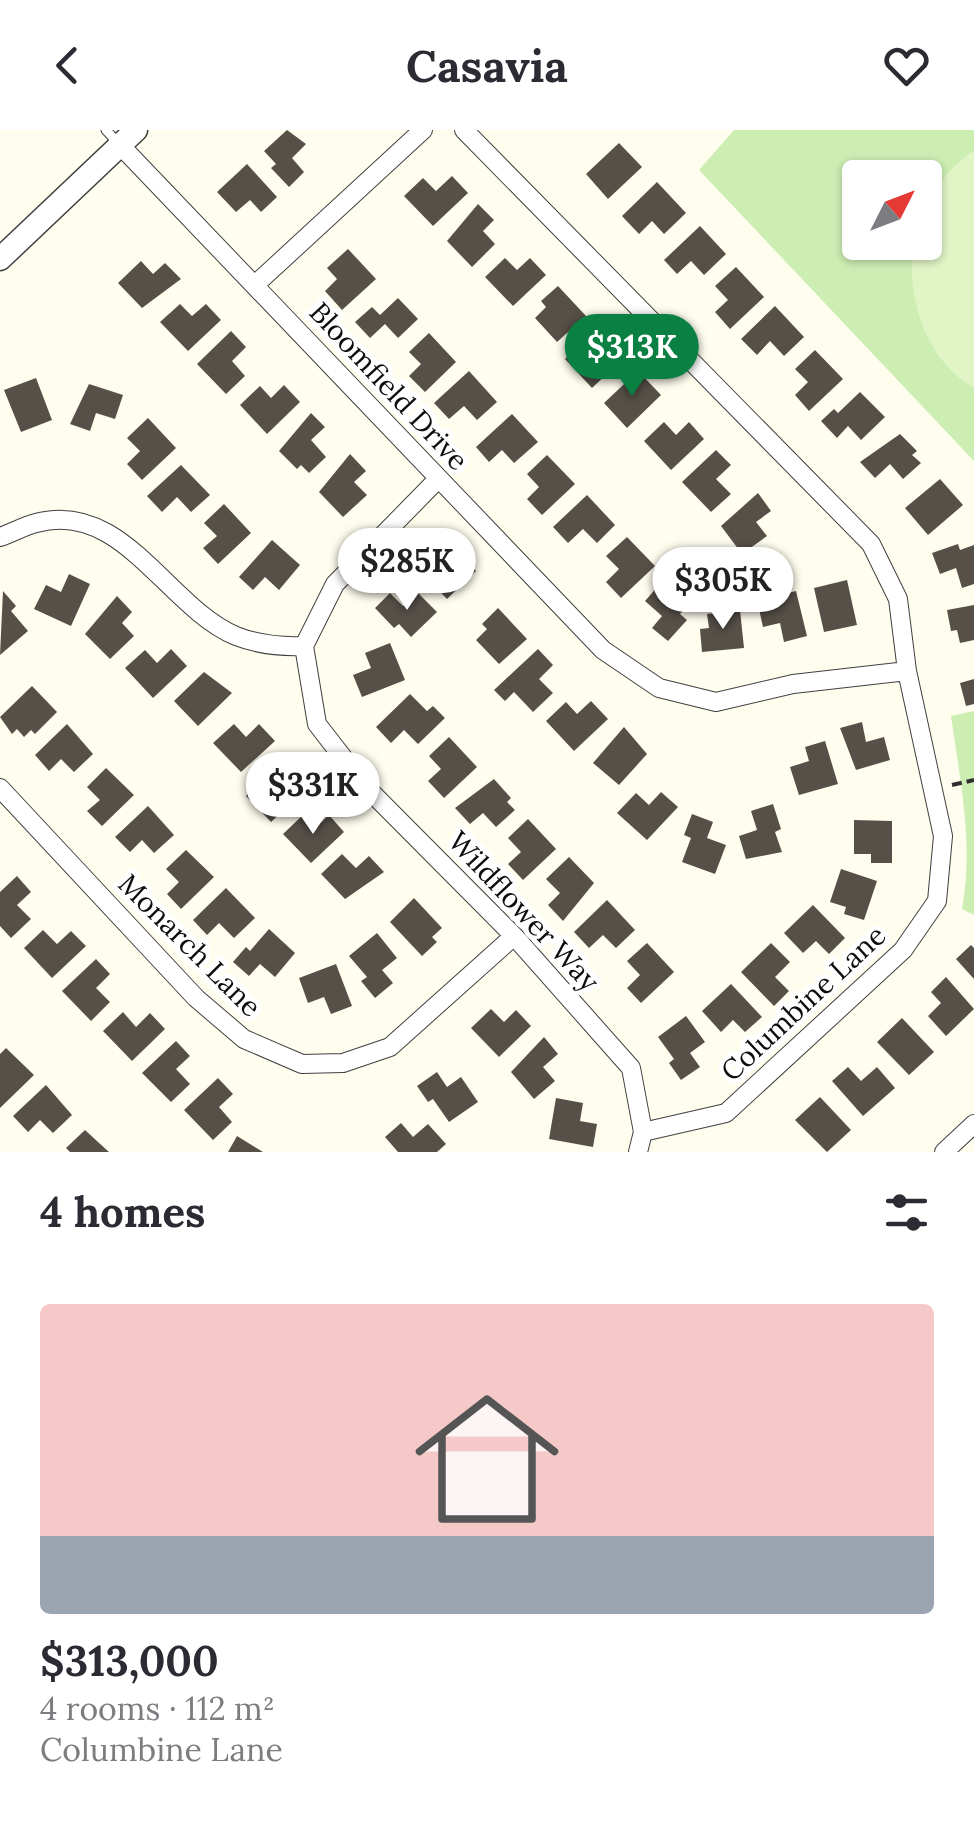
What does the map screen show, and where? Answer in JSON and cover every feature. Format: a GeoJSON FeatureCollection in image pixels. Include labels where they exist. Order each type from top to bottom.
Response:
{"type":"FeatureCollection","features":[{"type":"Feature","properties":{"kind":"street"},"geometry":{"type":"LineString","coordinates":[[258,283],[422,130]]}},
{"type":"Feature","properties":{"kind":"street","name":"Columbine Lane"},"geometry":{"type":"LineString","coordinates":[[464,130],[871,544],[898,599],[907,670],[943,836],[937,900],[903,950],[726,1113],[643,1132]]}},
{"type":"Feature","properties":{"kind":"street"},"geometry":{"type":"LineString","coordinates":[[0,259],[121,135]]}},
{"type":"Feature","properties":{"kind":"street","name":"Bloomfield Drive"},"geometry":{"type":"LineString","coordinates":[[121,135],[437,480],[603,650],[659,688],[716,702],[793,684],[907,670]]}},
{"type":"Feature","properties":{"kind":"street"},"geometry":{"type":"LineString","coordinates":[[0,538],[38,522],[78,522],[147,560],[200,614],[234,635],[274,647],[304,646],[335,584],[437,480]]}},
{"type":"Feature","properties":{"kind":"street","name":"Wildflower Way"},"geometry":{"type":"LineString","coordinates":[[304,646],[317,724],[365,786],[514,936],[631,1068],[643,1132],[638,1152]]}},
{"type":"Feature","properties":{"kind":"street","name":"Monarch Lane"},"geometry":{"type":"LineString","coordinates":[[0,788],[196,998],[244,1039],[302,1064],[343,1064],[390,1047],[514,936]]}},
{"type":"Feature","properties":{"kind":"street"},"geometry":{"type":"LineString","coordinates":[[944,1152],[974,1124]]}},
{"type":"Feature","properties":{"kind":"green space"},"geometry":{"type":"Polygon","coordinates":[[[734,130],[974,130],[974,461],[699,170],[734,130]]]}},
{"type":"Feature","properties":{"kind":"green space"},"geometry":{"type":"Polygon","coordinates":[[[974,150],[974,388],[957,376],[931,344],[922,325],[913,284],[912,260],[942,260],[942,181],[974,150]]]}},
{"type":"Feature","properties":{"kind":"green space"},"geometry":{"type":"Polygon","coordinates":[[[974,711],[974,915],[962,909],[966,837],[951,716],[974,711]]]}},
{"type":"Feature","properties":{"kind":"building"},"geometry":{"type":"Polygon","coordinates":[[[287,130],[306,144],[292,158],[304,172],[289,187],[271,168],[276,164],[264,151],[287,130]]]}},
{"type":"Feature","properties":{"kind":"building"},"geometry":{"type":"Polygon","coordinates":[[[619,143],[642,167],[608,199],[586,174],[619,143]]]}},
{"type":"Feature","properties":{"kind":"building"},"geometry":{"type":"Polygon","coordinates":[[[247,164],[277,197],[261,212],[250,200],[236,212],[217,192],[247,164]]]}},
{"type":"Feature","properties":{"kind":"building"},"geometry":{"type":"Polygon","coordinates":[[[452,176],[468,193],[433,226],[404,196],[423,178],[436,191],[452,176]]]}},
{"type":"Feature","properties":{"kind":"building"},"geometry":{"type":"Polygon","coordinates":[[[657,182],[686,213],[664,234],[652,221],[639,234],[622,216],[657,182]]]}},
{"type":"Feature","properties":{"kind":"building"},"geometry":{"type":"Polygon","coordinates":[[[478,204],[494,220],[483,231],[495,244],[472,267],[447,241],[478,204]]]}},
{"type":"Feature","properties":{"kind":"building"},"geometry":{"type":"Polygon","coordinates":[[[700,226],[726,254],[704,275],[691,261],[677,274],[664,260],[700,226]]]}},
{"type":"Feature","properties":{"kind":"building"},"geometry":{"type":"Polygon","coordinates":[[[348,249],[376,279],[342,310],[325,291],[337,279],[327,268],[348,249]]]}},
{"type":"Feature","properties":{"kind":"building"},"geometry":{"type":"Polygon","coordinates":[[[505,258],[517,270],[530,258],[546,275],[513,306],[485,277],[505,258]]]}},
{"type":"Feature","properties":{"kind":"building"},"geometry":{"type":"Polygon","coordinates":[[[141,261],[153,274],[165,263],[181,279],[142,308],[118,283],[141,261]]]}},
{"type":"Feature","properties":{"kind":"building"},"geometry":{"type":"Polygon","coordinates":[[[736,267],[764,297],[730,329],[715,312],[728,300],[715,286],[736,267]]]}},
{"type":"Feature","properties":{"kind":"building"},"geometry":{"type":"Polygon","coordinates":[[[558,286],[586,316],[557,342],[535,318],[546,307],[541,301],[558,286]]]}},
{"type":"Feature","properties":{"kind":"building"},"geometry":{"type":"Polygon","coordinates":[[[398,298],[418,319],[398,338],[385,324],[370,338],[355,322],[372,307],[380,315],[398,298]]]}},
{"type":"Feature","properties":{"kind":"building"},"geometry":{"type":"Polygon","coordinates":[[[180,304],[192,316],[206,304],[221,320],[188,351],[160,322],[180,304]]]}},
{"type":"Feature","properties":{"kind":"building"},"geometry":{"type":"Polygon","coordinates":[[[775,306],[804,337],[784,356],[770,341],[757,355],[741,339],[775,306]]]}},
{"type":"Feature","properties":{"kind":"building"},"geometry":{"type":"Polygon","coordinates":[[[231,331],[246,347],[232,361],[245,376],[226,394],[197,364],[231,331]]]}},
{"type":"Feature","properties":{"kind":"building"},"geometry":{"type":"Polygon","coordinates":[[[429,333],[456,362],[425,392],[409,376],[421,364],[409,352],[429,333]]]}},
{"type":"Feature","properties":{"kind":"building"},"geometry":{"type":"Polygon","coordinates":[[[585,340],[597,352],[610,340],[626,356],[592,388],[565,359],[585,340]]]}},
{"type":"Feature","properties":{"kind":"building"},"geometry":{"type":"Polygon","coordinates":[[[815,350],[843,379],[809,411],[795,395],[808,382],[795,369],[815,350]]]}},
{"type":"Feature","properties":{"kind":"building"},"geometry":{"type":"Polygon","coordinates":[[[469,371],[497,402],[477,420],[464,406],[449,419],[434,403],[469,371]]]}},
{"type":"Feature","properties":{"kind":"building"},"geometry":{"type":"Polygon","coordinates":[[[638,371],[661,395],[627,428],[604,403],[638,371]]]}},
{"type":"Feature","properties":{"kind":"building"},"geometry":{"type":"Polygon","coordinates":[[[36,378],[52,420],[21,432],[4,390],[36,378]]]}},
{"type":"Feature","properties":{"kind":"building"},"geometry":{"type":"Polygon","coordinates":[[[89,384],[123,395],[115,419],[96,413],[90,431],[70,424],[89,384]]]}},
{"type":"Feature","properties":{"kind":"building"},"geometry":{"type":"Polygon","coordinates":[[[284,385],[300,402],[267,434],[240,405],[260,386],[271,398],[284,385]]]}},
{"type":"Feature","properties":{"kind":"building"},"geometry":{"type":"Polygon","coordinates":[[[860,392],[885,417],[861,440],[848,426],[837,438],[821,421],[834,409],[838,413],[860,392]]]}},
{"type":"Feature","properties":{"kind":"building"},"geometry":{"type":"Polygon","coordinates":[[[311,413],[325,427],[311,440],[326,457],[309,473],[301,465],[297,469],[279,451],[311,413]]]}},
{"type":"Feature","properties":{"kind":"building"},"geometry":{"type":"Polygon","coordinates":[[[512,414],[538,442],[514,463],[502,450],[489,462],[476,447],[512,414]]]}},
{"type":"Feature","properties":{"kind":"building"},"geometry":{"type":"Polygon","coordinates":[[[148,418],[176,448],[142,480],[127,464],[140,451],[127,438],[148,418]]]}},
{"type":"Feature","properties":{"kind":"building"},"geometry":{"type":"Polygon","coordinates":[[[664,422],[676,435],[689,422],[704,439],[671,470],[644,441],[664,422]]]}},
{"type":"Feature","properties":{"kind":"building"},"geometry":{"type":"Polygon","coordinates":[[[900,434],[917,451],[912,455],[921,463],[903,479],[890,464],[875,478],[860,462],[900,434]]]}},
{"type":"Feature","properties":{"kind":"building"},"geometry":{"type":"Polygon","coordinates":[[[716,450],[731,465],[716,479],[731,494],[711,512],[682,482],[716,450]]]}},
{"type":"Feature","properties":{"kind":"building"},"geometry":{"type":"Polygon","coordinates":[[[350,454],[366,471],[354,482],[367,495],[343,517],[319,492],[350,454]]]}},
{"type":"Feature","properties":{"kind":"building"},"geometry":{"type":"Polygon","coordinates":[[[547,455],[575,484],[542,515],[527,499],[539,487],[527,474],[547,455]]]}},
{"type":"Feature","properties":{"kind":"building"},"geometry":{"type":"Polygon","coordinates":[[[181,465],[210,495],[191,512],[177,497],[162,512],[147,496],[181,465]]]}},
{"type":"Feature","properties":{"kind":"building"},"geometry":{"type":"Polygon","coordinates":[[[940,479],[963,505],[928,535],[905,508],[940,479]]]}},
{"type":"Feature","properties":{"kind":"building"},"geometry":{"type":"Polygon","coordinates":[[[758,493],[771,511],[756,522],[767,536],[742,554],[721,526],[758,493]]]}},
{"type":"Feature","properties":{"kind":"building"},"geometry":{"type":"Polygon","coordinates":[[[587,495],[615,525],[597,543],[583,529],[568,543],[553,527],[587,495]]]}},
{"type":"Feature","properties":{"kind":"building"},"geometry":{"type":"Polygon","coordinates":[[[224,504],[251,533],[218,564],[203,548],[217,536],[204,523],[224,504]]]}},
{"type":"Feature","properties":{"kind":"building"},"geometry":{"type":"Polygon","coordinates":[[[627,537],[655,566],[621,598],[606,582],[619,569],[606,556],[627,537]]]}},
{"type":"Feature","properties":{"kind":"building"},"geometry":{"type":"Polygon","coordinates":[[[272,540],[300,565],[279,590],[265,577],[253,590],[239,577],[272,540]]]}},
{"type":"Feature","properties":{"kind":"building"},"geometry":{"type":"Polygon","coordinates":[[[958,544],[960,550],[974,545],[974,584],[962,588],[956,568],[940,574],[932,553],[958,544]]]}},
{"type":"Feature","properties":{"kind":"building"},"geometry":{"type":"Polygon","coordinates":[[[431,551],[444,565],[457,552],[476,571],[447,599],[415,566],[431,551]]]}},
{"type":"Feature","properties":{"kind":"building"},"geometry":{"type":"Polygon","coordinates":[[[69,574],[90,584],[71,626],[34,609],[46,585],[61,592],[69,574]]]}},
{"type":"Feature","properties":{"kind":"building"},"geometry":{"type":"Polygon","coordinates":[[[665,578],[691,601],[680,614],[687,620],[668,641],[652,628],[662,616],[645,601],[665,578]]]}},
{"type":"Feature","properties":{"kind":"building"},"geometry":{"type":"Polygon","coordinates":[[[847,580],[857,625],[824,632],[814,588],[847,580]]]}},
{"type":"Feature","properties":{"kind":"building"},"geometry":{"type":"Polygon","coordinates":[[[3,591],[16,606],[11,611],[28,631],[0,655],[3,591]]]}},
{"type":"Feature","properties":{"kind":"building"},"geometry":{"type":"Polygon","coordinates":[[[796,591],[807,636],[784,642],[780,623],[763,627],[757,600],[796,591]]]}},
{"type":"Feature","properties":{"kind":"building"},"geometry":{"type":"Polygon","coordinates":[[[390,593],[403,606],[418,593],[437,612],[411,637],[399,624],[394,628],[375,608],[390,593]]]}},
{"type":"Feature","properties":{"kind":"building"},"geometry":{"type":"Polygon","coordinates":[[[117,596],[132,612],[122,623],[134,636],[110,659],[85,634],[117,596]]]}},
{"type":"Feature","properties":{"kind":"building"},"geometry":{"type":"Polygon","coordinates":[[[974,605],[974,640],[960,643],[957,630],[951,631],[947,610],[974,605]]]}},
{"type":"Feature","properties":{"kind":"building"},"geometry":{"type":"Polygon","coordinates":[[[498,608],[527,639],[499,664],[476,640],[487,629],[482,624],[498,608]]]}},
{"type":"Feature","properties":{"kind":"building"},"geometry":{"type":"Polygon","coordinates":[[[740,610],[744,648],[702,652],[700,629],[709,628],[707,614],[740,610]]]}},
{"type":"Feature","properties":{"kind":"building"},"geometry":{"type":"Polygon","coordinates":[[[390,643],[405,680],[362,697],[353,675],[371,668],[365,653],[390,643]]]}},
{"type":"Feature","properties":{"kind":"building"},"geometry":{"type":"Polygon","coordinates":[[[171,649],[187,666],[153,698],[125,668],[145,650],[157,663],[171,649]]]}},
{"type":"Feature","properties":{"kind":"building"},"geometry":{"type":"Polygon","coordinates":[[[538,649],[553,665],[539,679],[553,693],[533,712],[514,692],[505,701],[494,690],[538,649]]]}},
{"type":"Feature","properties":{"kind":"building"},"geometry":{"type":"Polygon","coordinates":[[[204,672],[232,693],[198,726],[174,701],[204,672]]]}},
{"type":"Feature","properties":{"kind":"building"},"geometry":{"type":"Polygon","coordinates":[[[974,679],[974,704],[966,706],[960,683],[974,679]]]}},
{"type":"Feature","properties":{"kind":"building"},"geometry":{"type":"Polygon","coordinates":[[[32,686],[57,712],[35,734],[31,730],[24,737],[17,729],[12,734],[0,717],[32,686]]]}},
{"type":"Feature","properties":{"kind":"building"},"geometry":{"type":"Polygon","coordinates":[[[410,694],[427,711],[433,706],[445,718],[418,744],[404,730],[391,743],[376,727],[410,694]]]}},
{"type":"Feature","properties":{"kind":"building"},"geometry":{"type":"Polygon","coordinates":[[[591,701],[608,719],[574,751],[546,721],[566,702],[577,714],[591,701]]]}},
{"type":"Feature","properties":{"kind":"building"},"geometry":{"type":"Polygon","coordinates":[[[862,722],[866,742],[884,737],[890,760],[856,770],[840,728],[862,722]]]}},
{"type":"Feature","properties":{"kind":"building"},"geometry":{"type":"Polygon","coordinates":[[[67,724],[93,754],[74,772],[61,759],[49,771],[35,755],[67,724]]]}},
{"type":"Feature","properties":{"kind":"building"},"geometry":{"type":"Polygon","coordinates":[[[234,724],[246,737],[259,724],[275,741],[241,772],[213,743],[234,724]]]}},
{"type":"Feature","properties":{"kind":"building"},"geometry":{"type":"Polygon","coordinates":[[[624,727],[647,754],[619,785],[593,763],[624,727]]]}},
{"type":"Feature","properties":{"kind":"building"},"geometry":{"type":"Polygon","coordinates":[[[449,737],[477,767],[444,798],[428,781],[441,769],[429,756],[449,737]]]}},
{"type":"Feature","properties":{"kind":"building"},"geometry":{"type":"Polygon","coordinates":[[[825,741],[838,784],[799,795],[790,767],[809,761],[805,747],[825,741]]]}},
{"type":"Feature","properties":{"kind":"building"},"geometry":{"type":"Polygon","coordinates":[[[278,758],[293,775],[280,787],[293,801],[271,822],[246,796],[278,758]]]}},
{"type":"Feature","properties":{"kind":"building"},"geometry":{"type":"Polygon","coordinates":[[[106,768],[134,795],[102,826],[87,811],[100,800],[87,787],[106,768]]]}},
{"type":"Feature","properties":{"kind":"building"},"geometry":{"type":"Polygon","coordinates":[[[494,779],[511,798],[507,802],[515,810],[496,827],[483,813],[470,824],[455,808],[494,779]]]}},
{"type":"Feature","properties":{"kind":"building"},"geometry":{"type":"Polygon","coordinates":[[[661,792],[678,807],[647,840],[617,813],[636,793],[649,805],[661,792]]]}},
{"type":"Feature","properties":{"kind":"building"},"geometry":{"type":"Polygon","coordinates":[[[773,804],[781,829],[775,832],[782,852],[746,859],[739,836],[757,830],[751,811],[773,804]]]}},
{"type":"Feature","properties":{"kind":"building"},"geometry":{"type":"Polygon","coordinates":[[[148,806],[174,835],[154,853],[142,840],[130,852],[115,837],[148,806]]]}},
{"type":"Feature","properties":{"kind":"building"},"geometry":{"type":"Polygon","coordinates":[[[692,814],[713,822],[707,838],[726,845],[715,874],[682,862],[691,838],[684,835],[692,814]]]}},
{"type":"Feature","properties":{"kind":"building"},"geometry":{"type":"Polygon","coordinates":[[[303,815],[315,828],[329,815],[344,832],[311,863],[283,834],[303,815]]]}},
{"type":"Feature","properties":{"kind":"building"},"geometry":{"type":"Polygon","coordinates":[[[528,819],[556,849],[523,880],[508,864],[521,852],[508,838],[528,819]]]}},
{"type":"Feature","properties":{"kind":"building"},"geometry":{"type":"Polygon","coordinates":[[[854,820],[892,821],[892,863],[871,863],[871,854],[854,854],[854,820]]]}},
{"type":"Feature","properties":{"kind":"building"},"geometry":{"type":"Polygon","coordinates":[[[186,850],[214,877],[181,909],[167,894],[179,882],[166,869],[186,850]]]}},
{"type":"Feature","properties":{"kind":"building"},"geometry":{"type":"Polygon","coordinates":[[[342,854],[356,868],[369,856],[384,872],[345,899],[321,874],[342,854]]]}},
{"type":"Feature","properties":{"kind":"building"},"geometry":{"type":"Polygon","coordinates":[[[569,857],[594,883],[563,921],[548,905],[560,893],[546,879],[569,857]]]}},
{"type":"Feature","properties":{"kind":"building"},"geometry":{"type":"Polygon","coordinates":[[[841,869],[877,881],[864,920],[844,914],[846,907],[830,902],[841,869]]]}},
{"type":"Feature","properties":{"kind":"building"},"geometry":{"type":"Polygon","coordinates":[[[17,876],[31,892],[17,905],[31,919],[11,938],[0,926],[0,892],[17,876]]]}},
{"type":"Feature","properties":{"kind":"building"},"geometry":{"type":"Polygon","coordinates":[[[226,888],[255,918],[234,938],[219,923],[207,935],[193,920],[226,888]]]}},
{"type":"Feature","properties":{"kind":"building"},"geometry":{"type":"Polygon","coordinates":[[[414,898],[442,928],[432,937],[437,942],[422,956],[390,922],[414,898]]]}},
{"type":"Feature","properties":{"kind":"building"},"geometry":{"type":"Polygon","coordinates":[[[607,900],[635,930],[616,948],[603,935],[589,948],[574,932],[607,900]]]}},
{"type":"Feature","properties":{"kind":"building"},"geometry":{"type":"Polygon","coordinates":[[[813,905],[845,938],[829,954],[816,941],[803,953],[784,933],[813,905]]]}},
{"type":"Feature","properties":{"kind":"building"},"geometry":{"type":"Polygon","coordinates":[[[269,929],[295,953],[275,977],[260,964],[249,976],[233,962],[246,947],[250,951],[269,929]]]}},
{"type":"Feature","properties":{"kind":"building"},"geometry":{"type":"Polygon","coordinates":[[[43,930],[57,944],[71,931],[86,946],[52,978],[24,948],[43,930]]]}},
{"type":"Feature","properties":{"kind":"building"},"geometry":{"type":"Polygon","coordinates":[[[377,933],[397,958],[382,970],[393,983],[375,998],[361,981],[367,977],[349,956],[377,933]]]}},
{"type":"Feature","properties":{"kind":"building"},"geometry":{"type":"Polygon","coordinates":[[[647,943],[674,972],[641,1003],[627,988],[640,975],[627,961],[647,943]]]}},
{"type":"Feature","properties":{"kind":"building"},"geometry":{"type":"Polygon","coordinates":[[[771,943],[790,962],[775,977],[789,991],[774,1006],[741,972],[771,943]]]}},
{"type":"Feature","properties":{"kind":"building"},"geometry":{"type":"Polygon","coordinates":[[[971,945],[974,948],[974,979],[956,959],[971,945]]]}},
{"type":"Feature","properties":{"kind":"building"},"geometry":{"type":"Polygon","coordinates":[[[96,959],[110,974],[96,988],[110,1002],[91,1021],[62,991],[96,959]]]}},
{"type":"Feature","properties":{"kind":"building"},"geometry":{"type":"Polygon","coordinates":[[[336,964],[352,1006],[331,1014],[324,997],[308,1003],[299,978],[336,964]]]}},
{"type":"Feature","properties":{"kind":"building"},"geometry":{"type":"Polygon","coordinates":[[[946,977],[974,1009],[946,1036],[928,1016],[941,1003],[931,992],[946,977]]]}},
{"type":"Feature","properties":{"kind":"building"},"geometry":{"type":"Polygon","coordinates":[[[731,984],[762,1017],[745,1032],[733,1020],[721,1032],[702,1011],[731,984]]]}},
{"type":"Feature","properties":{"kind":"building"},"geometry":{"type":"Polygon","coordinates":[[[491,1009],[504,1022],[516,1010],[531,1026],[499,1057],[471,1028],[491,1009]]]}},
{"type":"Feature","properties":{"kind":"building"},"geometry":{"type":"Polygon","coordinates":[[[123,1012],[136,1027],[150,1013],[165,1029],[132,1061],[103,1031],[123,1012]]]}},
{"type":"Feature","properties":{"kind":"building"},"geometry":{"type":"Polygon","coordinates":[[[686,1016],[705,1042],[690,1053],[700,1067],[681,1080],[669,1063],[674,1059],[658,1037],[686,1016]]]}},
{"type":"Feature","properties":{"kind":"building"},"geometry":{"type":"Polygon","coordinates":[[[902,1018],[934,1052],[909,1075],[877,1042],[902,1018]]]}},
{"type":"Feature","properties":{"kind":"building"},"geometry":{"type":"Polygon","coordinates":[[[544,1037],[558,1054],[543,1067],[555,1081],[534,1099],[511,1072],[544,1037]]]}},
{"type":"Feature","properties":{"kind":"building"},"geometry":{"type":"Polygon","coordinates":[[[176,1041],[190,1056],[176,1069],[190,1084],[171,1102],[142,1073],[176,1041]]]}},
{"type":"Feature","properties":{"kind":"building"},"geometry":{"type":"Polygon","coordinates":[[[6,1048],[34,1075],[0,1108],[0,1054],[6,1048]]]}},
{"type":"Feature","properties":{"kind":"building"},"geometry":{"type":"Polygon","coordinates":[[[848,1067],[861,1081],[877,1067],[895,1088],[863,1116],[832,1081],[848,1067]]]}},
{"type":"Feature","properties":{"kind":"building"},"geometry":{"type":"Polygon","coordinates":[[[437,1072],[447,1087],[461,1077],[478,1102],[449,1122],[433,1099],[428,1102],[417,1086],[437,1072]]]}},
{"type":"Feature","properties":{"kind":"building"},"geometry":{"type":"Polygon","coordinates":[[[218,1078],[233,1094],[219,1107],[232,1122],[213,1140],[184,1110],[218,1078]]]}},
{"type":"Feature","properties":{"kind":"building"},"geometry":{"type":"Polygon","coordinates":[[[46,1085],[72,1115],[53,1133],[40,1120],[28,1132],[13,1116],[46,1085]]]}},
{"type":"Feature","properties":{"kind":"building"},"geometry":{"type":"Polygon","coordinates":[[[820,1097],[851,1130],[827,1152],[795,1120],[820,1097]]]}},
{"type":"Feature","properties":{"kind":"building"},"geometry":{"type":"Polygon","coordinates":[[[556,1098],[583,1103],[580,1121],[597,1124],[593,1147],[549,1139],[556,1098]]]}},
{"type":"Feature","properties":{"kind":"building"},"geometry":{"type":"Polygon","coordinates":[[[401,1123],[413,1137],[428,1124],[446,1144],[437,1152],[398,1152],[385,1137],[401,1123]]]}},
{"type":"Feature","properties":{"kind":"building"},"geometry":{"type":"Polygon","coordinates":[[[85,1130],[109,1152],[70,1152],[66,1148],[85,1130]]]}},
{"type":"Feature","properties":{"kind":"building"},"geometry":{"type":"Polygon","coordinates":[[[237,1136],[263,1152],[228,1152],[237,1136]]]}}]}
